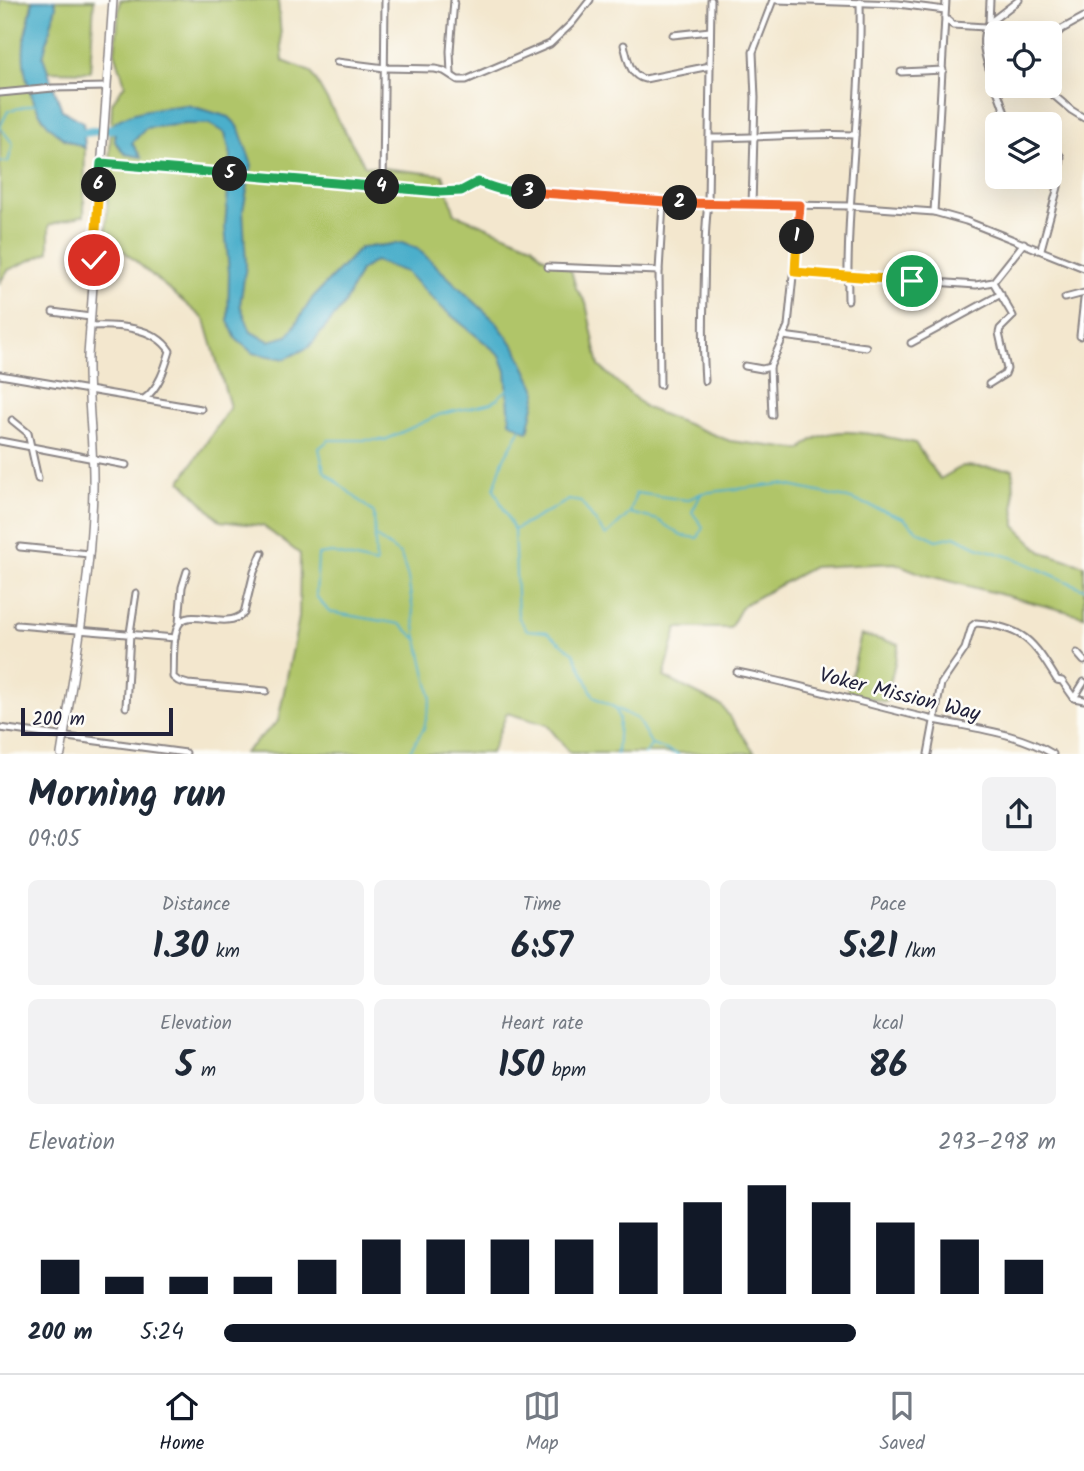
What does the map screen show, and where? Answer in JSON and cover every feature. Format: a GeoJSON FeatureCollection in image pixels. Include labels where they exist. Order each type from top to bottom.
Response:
{"type":"FeatureCollection","features":[{"type":"Feature","properties":{"kind":"street"},"geometry":{"type":"LineString","coordinates":[[61,754],[82,630],[89,554],[93,489],[87,391],[90,321],[113,0]]}},
{"type":"Feature","properties":{"kind":"street"},"geometry":{"type":"LineString","coordinates":[[383,187],[385,0]]}},
{"type":"Feature","properties":{"kind":"street"},"geometry":{"type":"LineString","coordinates":[[451,75],[454,0]]}},
{"type":"Feature","properties":{"kind":"street"},"geometry":{"type":"LineString","coordinates":[[337,62],[385,68],[435,69],[458,80],[466,80],[550,44],[572,23],[590,0]]}},
{"type":"Feature","properties":{"kind":"street"},"geometry":{"type":"LineString","coordinates":[[705,382],[702,325],[704,234],[708,204],[711,0]]}},
{"type":"Feature","properties":{"kind":"street"},"geometry":{"type":"LineString","coordinates":[[752,205],[755,138],[753,52],[775,0],[898,4],[944,10]]}},
{"type":"Feature","properties":{"kind":"street"},"geometry":{"type":"LineString","coordinates":[[934,212],[946,0]]}},
{"type":"Feature","properties":{"kind":"street"},"geometry":{"type":"LineString","coordinates":[[987,21],[990,0]]}},
{"type":"Feature","properties":{"kind":"street"},"geometry":{"type":"LineString","coordinates":[[1009,9],[1010,0]]}},
{"type":"Feature","properties":{"kind":"street"},"geometry":{"type":"LineString","coordinates":[[992,21],[1019,0]]}},
{"type":"Feature","properties":{"kind":"street"},"geometry":{"type":"LineString","coordinates":[[848,300],[850,206],[861,41],[860,2]]}},
{"type":"Feature","properties":{"kind":"street"},"geometry":{"type":"LineString","coordinates":[[1062,29],[1084,17]]}},
{"type":"Feature","properties":{"kind":"street"},"geometry":{"type":"LineString","coordinates":[[945,19],[953,25],[985,25]]}},
{"type":"Feature","properties":{"kind":"street"},"geometry":{"type":"LineString","coordinates":[[673,35],[710,31]]}},
{"type":"Feature","properties":{"kind":"street"},"geometry":{"type":"LineString","coordinates":[[624,45],[632,69],[639,78],[710,66]]}},
{"type":"Feature","properties":{"kind":"street"},"geometry":{"type":"LineString","coordinates":[[901,72],[943,70]]}},
{"type":"Feature","properties":{"kind":"street"},"geometry":{"type":"LineString","coordinates":[[0,93],[107,87]]}},
{"type":"Feature","properties":{"kind":"street"},"geometry":{"type":"LineString","coordinates":[[1057,98],[1084,118]]}},
{"type":"Feature","properties":{"kind":"street"},"geometry":{"type":"LineString","coordinates":[[709,138],[755,138],[803,133],[855,135]]}},
{"type":"Feature","properties":{"kind":"street"},"geometry":{"type":"LineString","coordinates":[[101,163],[440,192],[461,191],[478,182],[514,193],[533,191],[663,203],[850,206],[934,212],[1041,249],[1084,268]]}},
{"type":"Feature","properties":{"kind":"street"},"geometry":{"type":"LineString","coordinates":[[1041,249],[1057,189]]}},
{"type":"Feature","properties":{"kind":"street"},"geometry":{"type":"LineString","coordinates":[[660,385],[659,271],[663,203]]}},
{"type":"Feature","properties":{"kind":"street"},"geometry":{"type":"LineString","coordinates":[[772,415],[770,367],[788,326],[800,205]]}},
{"type":"Feature","properties":{"kind":"street"},"geometry":{"type":"LineString","coordinates":[[795,272],[976,285],[993,282],[1024,243]]}},
{"type":"Feature","properties":{"kind":"street"},"geometry":{"type":"LineString","coordinates":[[548,267],[659,271]]}},
{"type":"Feature","properties":{"kind":"street"},"geometry":{"type":"LineString","coordinates":[[989,384],[1005,374],[1007,369],[999,333],[1013,316],[993,282]]}},
{"type":"Feature","properties":{"kind":"street"},"geometry":{"type":"LineString","coordinates":[[1065,298],[1084,293]]}},
{"type":"Feature","properties":{"kind":"street"},"geometry":{"type":"LineString","coordinates":[[911,343],[1001,294]]}},
{"type":"Feature","properties":{"kind":"street"},"geometry":{"type":"LineString","coordinates":[[1080,336],[1084,299]]}},
{"type":"Feature","properties":{"kind":"street"},"geometry":{"type":"LineString","coordinates":[[53,312],[119,325],[148,334],[166,344],[170,351],[166,367],[152,393],[143,399]]}},
{"type":"Feature","properties":{"kind":"street"},"geometry":{"type":"LineString","coordinates":[[783,336],[866,348]]}},
{"type":"Feature","properties":{"kind":"street"},"geometry":{"type":"LineString","coordinates":[[745,366],[762,369],[770,367]]}},
{"type":"Feature","properties":{"kind":"street"},"geometry":{"type":"LineString","coordinates":[[0,375],[201,409]]}},
{"type":"Feature","properties":{"kind":"street"},"geometry":{"type":"LineString","coordinates":[[12,420],[28,433],[38,479]]}},
{"type":"Feature","properties":{"kind":"street"},"geometry":{"type":"LineString","coordinates":[[0,441],[126,465]]}},
{"type":"Feature","properties":{"kind":"street"},"geometry":{"type":"LineString","coordinates":[[20,548],[89,554]]}},
{"type":"Feature","properties":{"kind":"street"},"geometry":{"type":"LineString","coordinates":[[179,623],[187,617],[216,621],[240,617],[244,612],[254,572],[262,554]]}},
{"type":"Feature","properties":{"kind":"street"},"geometry":{"type":"LineString","coordinates":[[187,570],[175,638],[173,677],[178,681],[266,691]]}},
{"type":"Feature","properties":{"kind":"street"},"geometry":{"type":"LineString","coordinates":[[126,707],[130,633],[136,593]]}},
{"type":"Feature","properties":{"kind":"street"},"geometry":{"type":"LineString","coordinates":[[928,754],[941,684],[965,649],[972,626],[976,623],[1017,631],[1028,639],[1057,680],[1062,681],[1074,698],[1084,700]]}},
{"type":"Feature","properties":{"kind":"street"},"geometry":{"type":"LineString","coordinates":[[17,625],[175,638]]}},
{"type":"Feature","properties":{"kind":"street"},"geometry":{"type":"LineString","coordinates":[[1077,653],[1084,661]]}},
{"type":"Feature","properties":{"kind":"street","name":"Voker Mission Way"},"geometry":{"type":"LineString","coordinates":[[737,672],[781,680],[1034,742],[1053,754]]}},
{"type":"Feature","properties":{"kind":"street"},"geometry":{"type":"LineString","coordinates":[[1074,698],[1084,681]]}},
{"type":"Feature","properties":{"kind":"street"},"geometry":{"type":"LineString","coordinates":[[0,728],[186,753]]}},
{"type":"Feature","properties":{"kind":"green space"},"geometry":{"type":"Polygon","coordinates":[[[0,0],[33,0],[24,39],[34,102],[43,119],[64,139],[85,148],[84,215],[49,225],[49,252],[8,270],[0,282],[0,0]]]}},
{"type":"Feature","properties":{"kind":"green space"},"geometry":{"type":"Polygon","coordinates":[[[55,0],[94,0],[90,72],[47,71],[43,57],[56,6],[55,0]]]}},
{"type":"Feature","properties":{"kind":"green space"},"geometry":{"type":"Polygon","coordinates":[[[120,0],[278,0],[283,61],[311,72],[365,166],[443,175],[455,214],[532,245],[542,256],[571,270],[576,288],[586,303],[599,366],[646,408],[730,441],[801,450],[825,435],[855,432],[915,443],[940,479],[963,466],[1013,469],[1015,526],[1042,552],[1084,565],[1084,616],[922,574],[895,563],[813,567],[743,605],[730,628],[677,628],[664,677],[722,706],[755,753],[570,753],[547,725],[507,713],[491,753],[244,753],[278,721],[299,618],[300,554],[263,526],[220,521],[181,481],[230,407],[205,320],[106,236],[112,103],[125,84],[115,52],[120,0]]]}},
{"type":"Feature","properties":{"kind":"green space"},"geometry":{"type":"Polygon","coordinates":[[[861,635],[899,644],[886,702],[847,693],[861,635]]]}},
{"type":"Feature","properties":{"kind":"water"},"geometry":{"type":"Polygon","coordinates":[[[33,0],[55,0],[56,6],[43,57],[62,110],[83,122],[85,148],[54,131],[37,108],[31,94],[24,65],[24,50],[33,0]]]}},
{"type":"Feature","properties":{"kind":"water"},"geometry":{"type":"Polygon","coordinates":[[[187,105],[229,117],[238,126],[252,165],[243,210],[246,265],[240,305],[251,332],[269,341],[288,336],[313,297],[360,248],[402,243],[418,249],[496,322],[517,350],[537,392],[528,432],[510,422],[506,371],[500,355],[441,307],[406,272],[375,261],[360,271],[344,305],[309,347],[285,359],[253,353],[236,339],[228,321],[229,273],[225,226],[231,156],[225,133],[209,124],[146,128],[132,143],[141,157],[125,154],[115,142],[115,122],[123,117],[150,109],[187,105]]]}},
{"type":"Feature","properties":{"kind":"waterway"},"geometry":{"type":"LineString","coordinates":[[0,162],[8,162],[13,144],[0,127],[8,111],[35,104]]}},
{"type":"Feature","properties":{"kind":"waterway"},"geometry":{"type":"LineString","coordinates":[[75,129],[80,133],[125,127]]}},
{"type":"Feature","properties":{"kind":"waterway"},"geometry":{"type":"LineString","coordinates":[[408,754],[424,728],[431,697],[418,640],[400,624],[329,612],[316,596],[318,555],[332,553],[376,564],[374,513],[324,471],[319,448],[329,440],[385,440],[441,414],[492,403],[508,389]]}},
{"type":"Feature","properties":{"kind":"waterway"},"geometry":{"type":"LineString","coordinates":[[521,429],[503,460],[494,489],[514,530],[518,617],[527,630],[547,632],[574,653],[594,697],[637,719],[652,745],[678,754]]}},
{"type":"Feature","properties":{"kind":"waterway"},"geometry":{"type":"LineString","coordinates":[[514,530],[569,500],[581,502],[606,536],[630,513],[636,493],[687,500],[702,493],[781,484],[851,499],[903,518],[918,531],[937,540],[955,536],[1084,589]]}},
{"type":"Feature","properties":{"kind":"waterway"},"geometry":{"type":"LineString","coordinates":[[630,513],[658,520],[682,536],[698,538],[703,527],[692,512],[701,494]]}},
{"type":"Feature","properties":{"kind":"waterway"},"geometry":{"type":"LineString","coordinates":[[376,537],[401,555],[408,578],[417,639]]}},
{"type":"Feature","properties":{"kind":"waterway"},"geometry":{"type":"LineString","coordinates":[[616,710],[619,719],[617,754]]}},
{"type":"Feature","properties":{"kind":"waterway"},"geometry":{"type":"LineString","coordinates":[[644,754],[651,746]]}},
{"type":"Feature","properties":{"kind":"route"},"geometry":{"type":"LineString","coordinates":[[94,260],[101,163],[440,192],[461,191],[478,182],[514,193],[533,191],[655,202],[800,205],[795,272],[912,281]]}}]}
